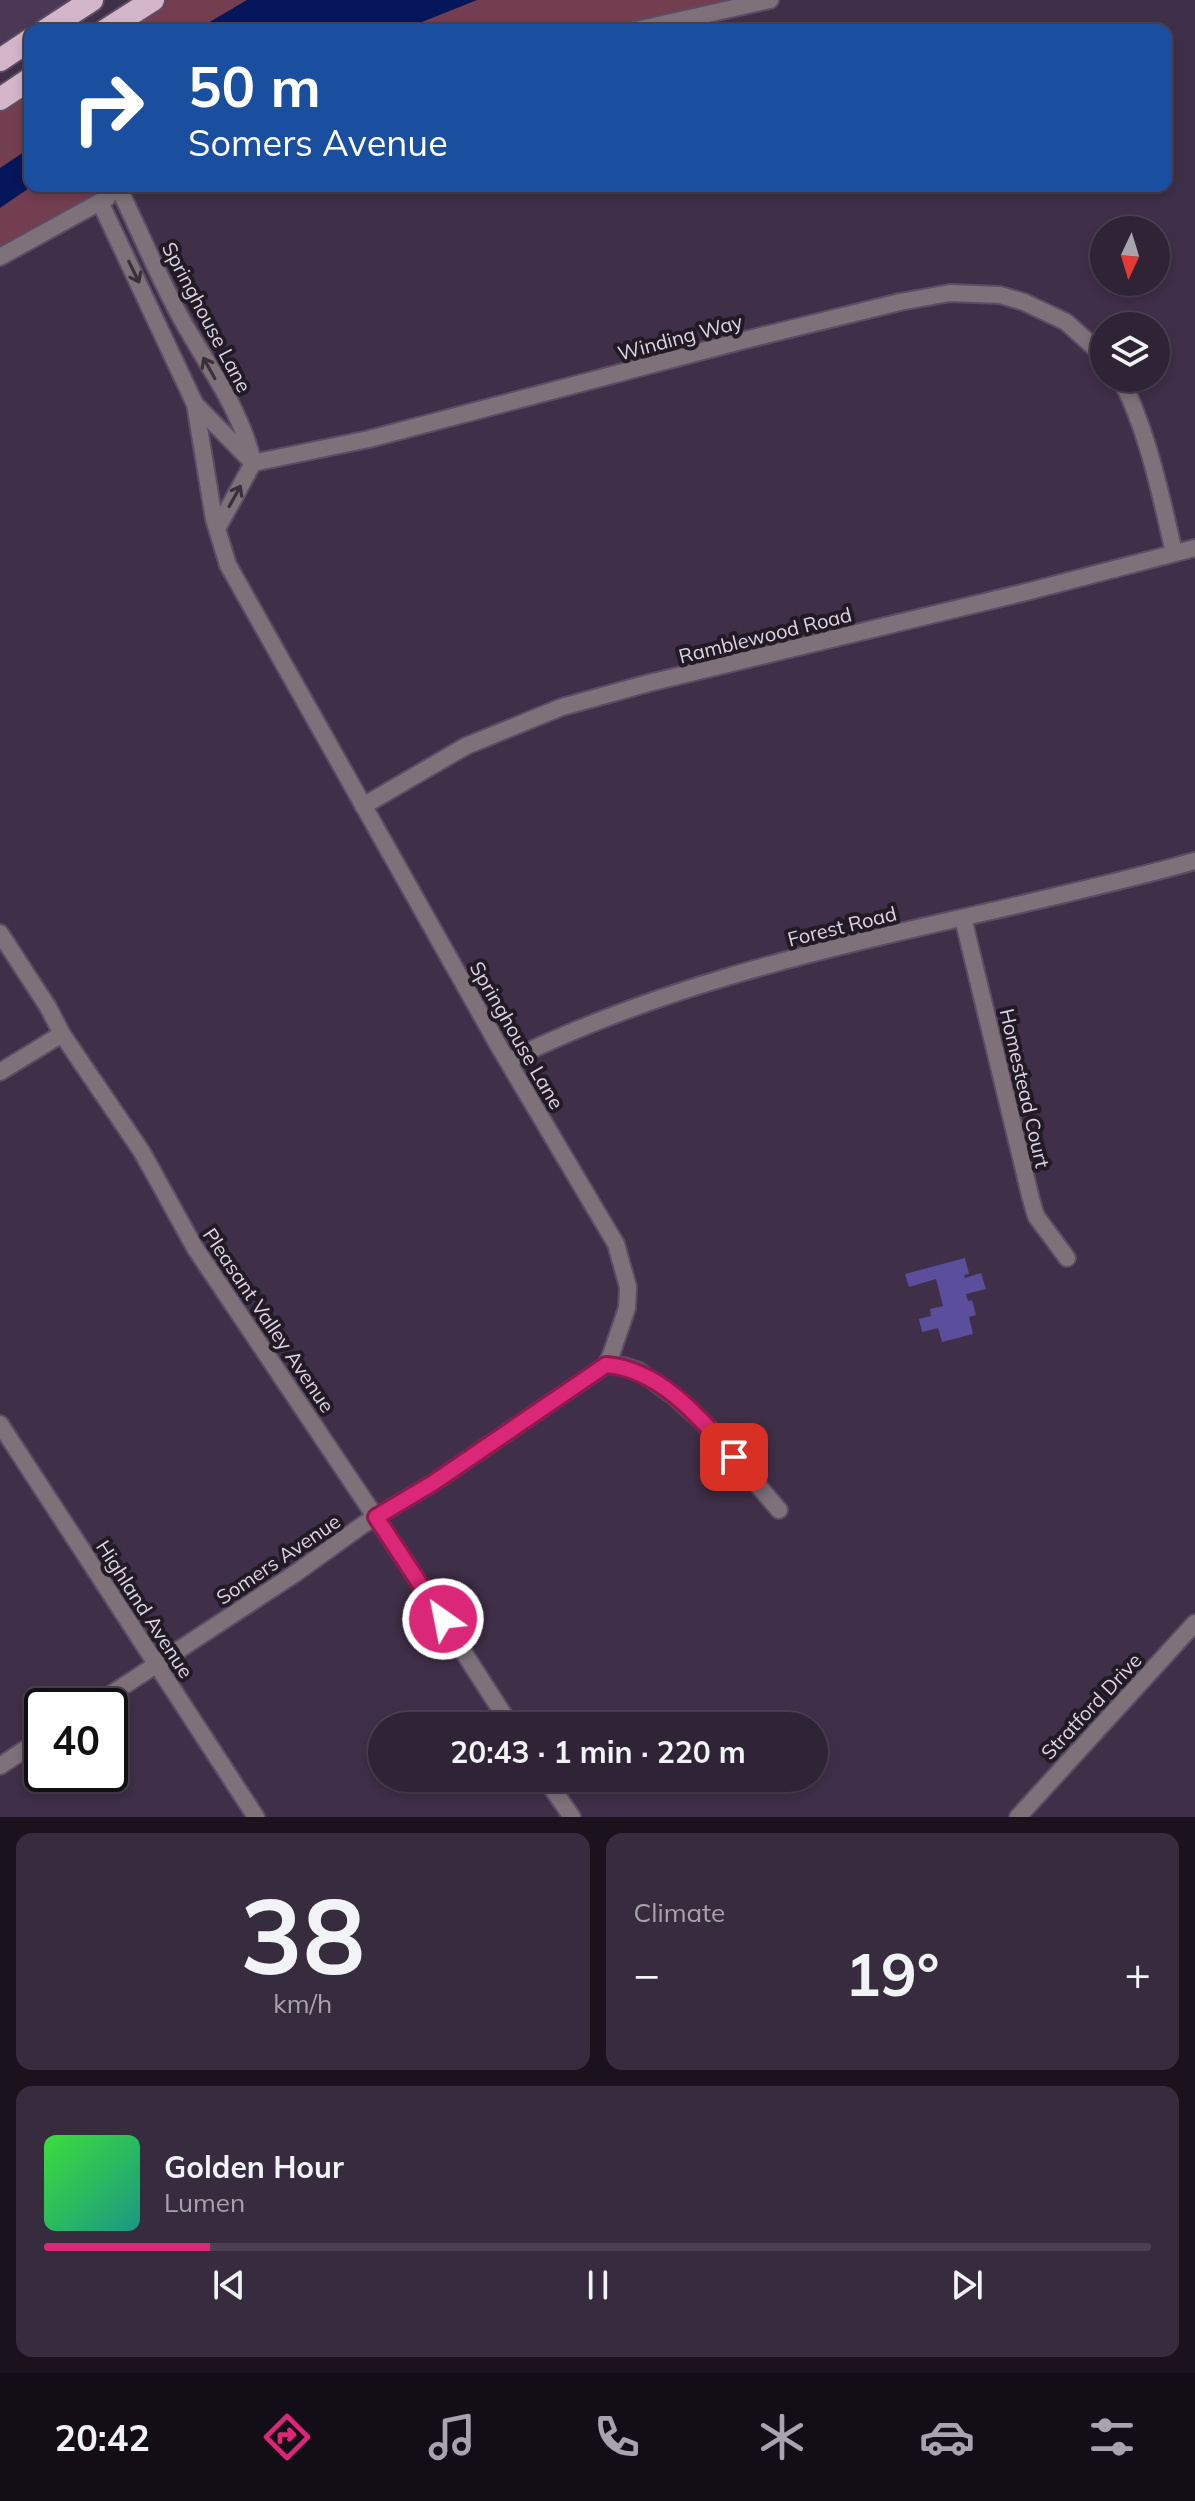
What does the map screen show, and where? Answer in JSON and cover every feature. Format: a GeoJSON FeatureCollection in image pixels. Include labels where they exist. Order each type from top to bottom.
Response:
{"type":"FeatureCollection","features":[{"type":"Feature","properties":{"kind":"highway"},"geometry":{"type":"LineString","coordinates":[[55,24],[92,0]]}},
{"type":"Feature","properties":{"kind":"highway"},"geometry":{"type":"LineString","coordinates":[[115,24],[153,0]]}},
{"type":"Feature","properties":{"kind":"highway"},"geometry":{"type":"LineString","coordinates":[[0,60],[24,44]]}},
{"type":"Feature","properties":{"kind":"highway"},"geometry":{"type":"LineString","coordinates":[[0,99],[24,83]]}},
{"type":"Feature","properties":{"kind":"street"},"geometry":{"type":"LineString","coordinates":[[663,24],[770,0]]}},
{"type":"Feature","properties":{"kind":"street"},"geometry":{"type":"LineString","coordinates":[[0,257],[118,192]]}},
{"type":"Feature","properties":{"kind":"street","name":"Springhouse Lane"},"geometry":{"type":"LineString","coordinates":[[127,192],[168,294],[235,412],[253,463]]}},
{"type":"Feature","properties":{"kind":"street","name":"Springhouse Lane"},"geometry":{"type":"LineString","coordinates":[[100,202],[195,404],[205,472],[228,565],[508,1061],[605,1224],[624,1266],[628,1287],[627,1308],[606,1365]]}},
{"type":"Feature","properties":{"kind":"street","name":"Winding Way"},"geometry":{"type":"LineString","coordinates":[[253,463],[369,439],[741,341],[900,302],[950,293],[1000,295],[1024,302],[1066,322],[1090,343]]}},
{"type":"Feature","properties":{"kind":"street"},"geometry":{"type":"LineString","coordinates":[[1127,392],[1147,446],[1174,553]]}},
{"type":"Feature","properties":{"kind":"street","name":"Springhouse Lane"},"geometry":{"type":"LineString","coordinates":[[195,404],[253,463]]}},
{"type":"Feature","properties":{"kind":"street"},"geometry":{"type":"LineString","coordinates":[[217,529],[253,463]]}},
{"type":"Feature","properties":{"kind":"street","name":"Ramblewood Road"},"geometry":{"type":"LineString","coordinates":[[363,806],[466,746],[562,707],[1195,548]]}},
{"type":"Feature","properties":{"kind":"street","name":"Forest Road"},"geometry":{"type":"LineString","coordinates":[[508,1061],[616,1014],[798,957],[1195,861]]}},
{"type":"Feature","properties":{"kind":"street","name":"Homestead Court"},"geometry":{"type":"LineString","coordinates":[[963,918],[1036,1216],[1067,1258]]}},
{"type":"Feature","properties":{"kind":"street","name":"Pleasant Valley Avenue"},"geometry":{"type":"LineString","coordinates":[[0,933],[62,1034],[142,1152],[195,1248],[376,1517],[502,1712]]}},
{"type":"Feature","properties":{"kind":"street"},"geometry":{"type":"LineString","coordinates":[[0,1072],[62,1034]]}},
{"type":"Feature","properties":{"kind":"street"},"geometry":{"type":"LineString","coordinates":[[606,1365],[639,1371],[675,1397],[707,1426],[779,1510]]}},
{"type":"Feature","properties":{"kind":"street","name":"Somers Avenue"},"geometry":{"type":"LineString","coordinates":[[120,1688],[376,1517],[433,1483],[606,1365]]}},
{"type":"Feature","properties":{"kind":"street","name":"Highland Avenue"},"geometry":{"type":"LineString","coordinates":[[0,1424],[256,1817]]}},
{"type":"Feature","properties":{"kind":"street","name":"Stratford Drive"},"geometry":{"type":"LineString","coordinates":[[1018,1817],[1195,1623]]}},
{"type":"Feature","properties":{"kind":"street"},"geometry":{"type":"LineString","coordinates":[[0,1766],[24,1750]]}},
{"type":"Feature","properties":{"kind":"street"},"geometry":{"type":"LineString","coordinates":[[555,1792],[572,1817]]}},
{"type":"Feature","properties":{"kind":"shaded area"},"geometry":{"type":"Polygon","coordinates":[[[0,0],[92,0],[55,24],[24,24],[24,36],[0,60],[0,0]]]}},
{"type":"Feature","properties":{"kind":"shaded area"},"geometry":{"type":"Polygon","coordinates":[[[153,0],[765,0],[665,24],[115,24],[153,0]]]}},
{"type":"Feature","properties":{"kind":"shaded area"},"geometry":{"type":"Polygon","coordinates":[[[247,0],[477,0],[417,24],[206,24],[247,0]]]}},
{"type":"Feature","properties":{"kind":"shaded area"},"geometry":{"type":"Polygon","coordinates":[[[24,83],[24,192],[122,192],[0,260],[0,99],[24,83]]]}},
{"type":"Feature","properties":{"kind":"shaded area"},"geometry":{"type":"Polygon","coordinates":[[[24,152],[24,192],[0,208],[0,168],[24,152]]]}},
{"type":"Feature","properties":{"kind":"building"},"geometry":{"type":"Polygon","coordinates":[[[965,1258],[969,1274],[964,1275],[965,1278],[981,1273],[986,1289],[966,1294],[968,1301],[972,1300],[976,1315],[969,1317],[973,1334],[942,1342],[938,1328],[922,1332],[919,1319],[931,1316],[930,1309],[943,1306],[936,1279],[909,1287],[905,1274],[965,1258]]]}},
{"type":"Feature","properties":{"kind":"route"},"geometry":{"type":"LineString","coordinates":[[443,1619],[376,1517],[433,1483],[606,1365],[624,1366],[650,1378],[707,1426],[734,1457]]}}]}
